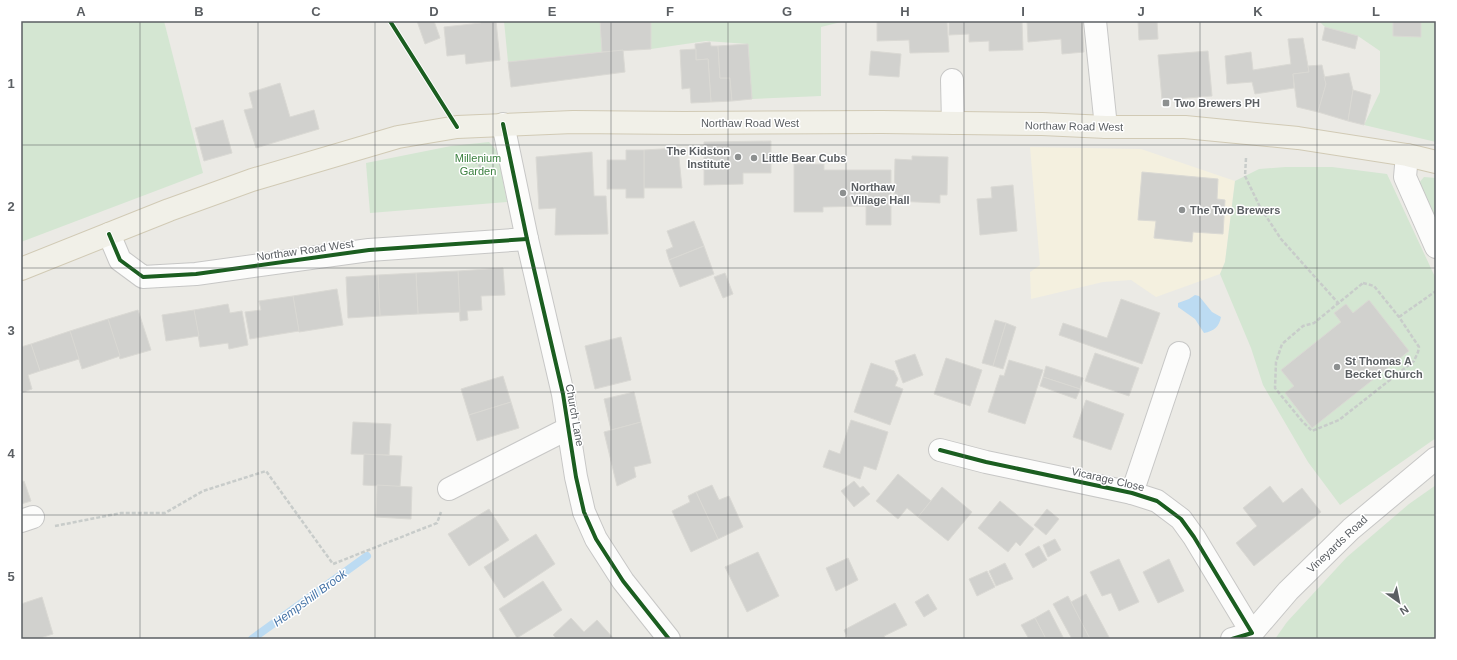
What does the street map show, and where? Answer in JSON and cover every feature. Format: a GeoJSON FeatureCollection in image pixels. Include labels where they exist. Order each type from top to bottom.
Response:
{"type":"FeatureCollection","features":[{"type":"Feature","properties":{"kind":"main road","name":"Northaw Road West"},"geometry":{"type":"LineString","coordinates":[[21,269],[232,186],[398,137],[457,127],[573,122],[953,123],[1106,127],[1185,127],[1298,138],[1407,155],[1436,162]]}},
{"type":"Feature","properties":{"kind":"street"},"geometry":{"type":"LineString","coordinates":[[1095,21],[1106,127]]}},
{"type":"Feature","properties":{"kind":"street"},"geometry":{"type":"LineString","coordinates":[[952,80],[953,123]]}},
{"type":"Feature","properties":{"kind":"street","name":"Church Lane"},"geometry":{"type":"LineString","coordinates":[[503,124],[527,239],[563,394],[576,477],[584,512],[596,539],[624,581],[669,639]]}},
{"type":"Feature","properties":{"kind":"street"},"geometry":{"type":"LineString","coordinates":[[1407,155],[1405,177],[1436,247]]}},
{"type":"Feature","properties":{"kind":"street","name":"Northaw Road West"},"geometry":{"type":"LineString","coordinates":[[109,234],[120,260],[143,277],[196,274],[369,250],[527,239]]}},
{"type":"Feature","properties":{"kind":"street","name":"Vicarage Close"},"geometry":{"type":"LineString","coordinates":[[1132,493],[1179,353]]}},
{"type":"Feature","properties":{"kind":"street"},"geometry":{"type":"LineString","coordinates":[[449,489],[568,428]]}},
{"type":"Feature","properties":{"kind":"street","name":"Vicarage Close"},"geometry":{"type":"LineString","coordinates":[[940,450],[986,462],[1132,493],[1157,501],[1181,520],[1194,537],[1244,637]]}},
{"type":"Feature","properties":{"kind":"street","name":"Vineyards Road"},"geometry":{"type":"LineString","coordinates":[[1244,637],[1351,528],[1436,458]]}},
{"type":"Feature","properties":{"kind":"path"},"geometry":{"type":"LineString","coordinates":[[1248,134],[1245,176],[1260,207],[1281,239],[1339,304]]}},
{"type":"Feature","properties":{"kind":"path"},"geometry":{"type":"LineString","coordinates":[[1363,283],[1374,286],[1399,317],[1419,347],[1414,361],[1339,420],[1312,431],[1274,388],[1276,362],[1282,344],[1304,326],[1314,323],[1363,283]]}},
{"type":"Feature","properties":{"kind":"path"},"geometry":{"type":"LineString","coordinates":[[1399,317],[1436,291]]}},
{"type":"Feature","properties":{"kind":"path"},"geometry":{"type":"LineString","coordinates":[[27,519],[39,530],[121,513],[165,513],[203,491],[266,471],[334,564],[437,523]]}},
{"type":"Feature","properties":{"kind":"shaded area"},"geometry":{"type":"Polygon","coordinates":[[[1030,147],[1141,149],[1235,181],[1225,262],[1220,274],[1156,297],[1131,280],[1103,282],[1031,299],[1030,272],[1040,265],[1030,147]]]}},
{"type":"Feature","properties":{"kind":"green space"},"geometry":{"type":"Polygon","coordinates":[[[21,21],[164,21],[203,173],[21,242],[21,21]]]}},
{"type":"Feature","properties":{"kind":"green space"},"geometry":{"type":"Polygon","coordinates":[[[504,21],[600,21],[602,52],[508,62],[504,21]]]}},
{"type":"Feature","properties":{"kind":"green space"},"geometry":{"type":"Polygon","coordinates":[[[651,21],[845,21],[821,27],[821,96],[752,99],[748,44],[706,41],[651,49],[651,21]]]}},
{"type":"Feature","properties":{"kind":"green space"},"geometry":{"type":"Polygon","coordinates":[[[1319,21],[1436,21],[1436,142],[1364,125],[1380,92],[1380,51],[1358,36],[1325,27],[1319,21]]]}},
{"type":"Feature","properties":{"kind":"green space","name":"Millenium Garden"},"geometry":{"type":"Polygon","coordinates":[[[489,142],[497,151],[507,202],[370,213],[366,163],[451,146],[489,142]]]}},
{"type":"Feature","properties":{"kind":"green space"},"geometry":{"type":"Polygon","coordinates":[[[1285,167],[1332,167],[1387,174],[1436,279],[1436,438],[1340,505],[1308,462],[1263,385],[1251,348],[1220,274],[1225,262],[1235,181],[1259,169],[1285,167]]]}},
{"type":"Feature","properties":{"kind":"green space"},"geometry":{"type":"Polygon","coordinates":[[[1424,177],[1436,178],[1436,222],[1418,184],[1424,177]]]}},
{"type":"Feature","properties":{"kind":"green space"},"geometry":{"type":"Polygon","coordinates":[[[1436,485],[1436,639],[1275,639],[1287,622],[1347,557],[1409,504],[1436,485]]]}},
{"type":"Feature","properties":{"kind":"water"},"geometry":{"type":"Polygon","coordinates":[[[1195,295],[1199,296],[1212,312],[1221,317],[1216,328],[1211,331],[1204,333],[1195,319],[1178,307],[1178,303],[1195,295]]]}},
{"type":"Feature","properties":{"kind":"building"},"geometry":{"type":"Polygon","coordinates":[[[417,21],[434,21],[440,38],[425,44],[417,21]]]}},
{"type":"Feature","properties":{"kind":"building"},"geometry":{"type":"Polygon","coordinates":[[[480,21],[496,21],[500,60],[466,64],[465,54],[447,56],[444,27],[481,23],[480,21]]]}},
{"type":"Feature","properties":{"kind":"building"},"geometry":{"type":"Polygon","coordinates":[[[600,21],[651,21],[651,49],[602,52],[600,21]]]}},
{"type":"Feature","properties":{"kind":"building"},"geometry":{"type":"Polygon","coordinates":[[[877,21],[947,21],[949,52],[910,53],[909,40],[877,41],[877,21]]]}},
{"type":"Feature","properties":{"kind":"building"},"geometry":{"type":"Polygon","coordinates":[[[949,21],[1022,21],[1023,50],[989,51],[989,41],[969,42],[969,34],[949,35],[949,21]]]}},
{"type":"Feature","properties":{"kind":"building"},"geometry":{"type":"Polygon","coordinates":[[[1027,21],[1082,21],[1084,52],[1062,54],[1061,39],[1028,42],[1027,21]]]}},
{"type":"Feature","properties":{"kind":"building"},"geometry":{"type":"Polygon","coordinates":[[[1138,21],[1157,21],[1158,39],[1139,40],[1138,21]]]}},
{"type":"Feature","properties":{"kind":"building"},"geometry":{"type":"Polygon","coordinates":[[[1393,21],[1421,21],[1421,37],[1393,36],[1393,21]]]}},
{"type":"Feature","properties":{"kind":"building"},"geometry":{"type":"Polygon","coordinates":[[[1325,27],[1358,36],[1355,49],[1322,40],[1325,27]]]}},
{"type":"Feature","properties":{"kind":"building"},"geometry":{"type":"Polygon","coordinates":[[[1303,38],[1309,72],[1293,74],[1294,88],[1255,94],[1252,82],[1227,84],[1225,56],[1251,52],[1253,70],[1291,64],[1288,39],[1303,38]]]}},
{"type":"Feature","properties":{"kind":"building"},"geometry":{"type":"Polygon","coordinates":[[[710,42],[711,46],[718,46],[720,78],[730,78],[732,101],[711,102],[708,59],[696,60],[695,44],[710,42]]]}},
{"type":"Feature","properties":{"kind":"building"},"geometry":{"type":"Polygon","coordinates":[[[748,44],[752,99],[732,101],[730,78],[720,78],[718,46],[748,44]]]}},
{"type":"Feature","properties":{"kind":"building"},"geometry":{"type":"Polygon","coordinates":[[[696,49],[696,60],[708,59],[711,102],[691,103],[690,88],[682,89],[680,50],[696,49]]]}},
{"type":"Feature","properties":{"kind":"building"},"geometry":{"type":"Polygon","coordinates":[[[623,50],[625,72],[511,87],[508,62],[623,50]]]}},
{"type":"Feature","properties":{"kind":"building"},"geometry":{"type":"Polygon","coordinates":[[[871,51],[901,54],[899,77],[869,75],[871,51]]]}},
{"type":"Feature","properties":{"kind":"building"},"geometry":{"type":"Polygon","coordinates":[[[1208,51],[1212,96],[1162,100],[1158,55],[1208,51]]]}},
{"type":"Feature","properties":{"kind":"building"},"geometry":{"type":"Polygon","coordinates":[[[1322,65],[1326,84],[1318,112],[1297,107],[1293,74],[1309,72],[1308,66],[1322,65]]]}},
{"type":"Feature","properties":{"kind":"building"},"geometry":{"type":"Polygon","coordinates":[[[1349,73],[1353,90],[1348,121],[1318,112],[1326,84],[1324,77],[1349,73]]]}},
{"type":"Feature","properties":{"kind":"building"},"geometry":{"type":"Polygon","coordinates":[[[280,83],[290,117],[314,110],[319,129],[256,148],[244,110],[253,108],[249,93],[280,83]]]}},
{"type":"Feature","properties":{"kind":"building"},"geometry":{"type":"Polygon","coordinates":[[[1353,90],[1371,95],[1364,125],[1348,121],[1353,90]]]}},
{"type":"Feature","properties":{"kind":"building"},"geometry":{"type":"Polygon","coordinates":[[[223,120],[232,153],[204,161],[195,128],[223,120]]]}},
{"type":"Feature","properties":{"kind":"building","name":"The Kidston Institute"},"geometry":{"type":"Polygon","coordinates":[[[771,141],[771,173],[743,173],[743,184],[704,185],[704,142],[771,141]]]}},
{"type":"Feature","properties":{"kind":"building"},"geometry":{"type":"Polygon","coordinates":[[[678,148],[682,188],[644,188],[644,150],[678,148]]]}},
{"type":"Feature","properties":{"kind":"building"},"geometry":{"type":"Polygon","coordinates":[[[626,150],[644,150],[644,198],[626,198],[626,189],[607,189],[607,160],[626,160],[626,150]]]}},
{"type":"Feature","properties":{"kind":"building"},"geometry":{"type":"Polygon","coordinates":[[[592,152],[594,196],[606,196],[608,234],[555,235],[556,208],[539,209],[536,157],[592,152]]]}},
{"type":"Feature","properties":{"kind":"building"},"geometry":{"type":"Polygon","coordinates":[[[912,156],[948,157],[947,195],[940,195],[940,203],[894,201],[895,159],[912,160],[912,156]]]}},
{"type":"Feature","properties":{"kind":"building","name":"Northaw Village Hall"},"geometry":{"type":"Polygon","coordinates":[[[794,164],[824,164],[824,170],[891,170],[891,225],[866,225],[866,206],[823,207],[823,212],[794,212],[794,164]]]}},
{"type":"Feature","properties":{"kind":"building","name":"The Two Brewers"},"geometry":{"type":"Polygon","coordinates":[[[1142,172],[1218,179],[1217,199],[1225,200],[1223,234],[1193,232],[1192,242],[1154,238],[1156,221],[1138,220],[1142,172]]]}},
{"type":"Feature","properties":{"kind":"building"},"geometry":{"type":"Polygon","coordinates":[[[1013,185],[1017,231],[980,235],[977,199],[992,198],[991,187],[1013,185]]]}},
{"type":"Feature","properties":{"kind":"building"},"geometry":{"type":"Polygon","coordinates":[[[694,221],[704,246],[669,260],[666,250],[673,247],[667,231],[694,221]]]}},
{"type":"Feature","properties":{"kind":"building"},"geometry":{"type":"Polygon","coordinates":[[[704,246],[714,274],[680,287],[669,260],[704,246]]]}},
{"type":"Feature","properties":{"kind":"building"},"geometry":{"type":"Polygon","coordinates":[[[503,268],[505,295],[481,296],[482,310],[467,311],[468,320],[460,321],[458,271],[503,268]]]}},
{"type":"Feature","properties":{"kind":"building"},"geometry":{"type":"Polygon","coordinates":[[[458,271],[460,312],[418,314],[416,273],[458,271]]]}},
{"type":"Feature","properties":{"kind":"building"},"geometry":{"type":"Polygon","coordinates":[[[416,273],[418,314],[380,316],[378,275],[416,273]]]}},
{"type":"Feature","properties":{"kind":"building"},"geometry":{"type":"Polygon","coordinates":[[[725,273],[733,294],[723,298],[714,277],[725,273]]]}},
{"type":"Feature","properties":{"kind":"building"},"geometry":{"type":"Polygon","coordinates":[[[378,275],[380,316],[348,318],[346,277],[378,275]]]}},
{"type":"Feature","properties":{"kind":"building"},"geometry":{"type":"Polygon","coordinates":[[[337,289],[343,325],[299,332],[293,296],[337,289]]]}},
{"type":"Feature","properties":{"kind":"building"},"geometry":{"type":"Polygon","coordinates":[[[293,296],[299,331],[250,339],[245,312],[261,310],[259,301],[293,296]]]}},
{"type":"Feature","properties":{"kind":"building"},"geometry":{"type":"Polygon","coordinates":[[[1121,299],[1160,313],[1142,364],[1059,335],[1063,323],[1107,338],[1121,299]]]}},
{"type":"Feature","properties":{"kind":"building","name":"St Thomas A Becket Church"},"geometry":{"type":"Polygon","coordinates":[[[1369,300],[1409,351],[1312,428],[1285,393],[1294,386],[1281,370],[1341,322],[1334,313],[1346,304],[1353,313],[1369,300]]]}},
{"type":"Feature","properties":{"kind":"building"},"geometry":{"type":"Polygon","coordinates":[[[228,304],[230,313],[242,311],[248,345],[229,349],[228,343],[200,347],[194,310],[228,304]]]}},
{"type":"Feature","properties":{"kind":"building"},"geometry":{"type":"Polygon","coordinates":[[[138,310],[151,350],[120,359],[108,319],[138,310]]]}},
{"type":"Feature","properties":{"kind":"building"},"geometry":{"type":"Polygon","coordinates":[[[194,310],[199,336],[166,341],[162,315],[194,310]]]}},
{"type":"Feature","properties":{"kind":"building"},"geometry":{"type":"Polygon","coordinates":[[[108,319],[120,356],[82,369],[70,331],[108,319]]]}},
{"type":"Feature","properties":{"kind":"building"},"geometry":{"type":"Polygon","coordinates":[[[995,320],[1006,323],[993,366],[982,363],[995,320]]]}},
{"type":"Feature","properties":{"kind":"building"},"geometry":{"type":"Polygon","coordinates":[[[1006,323],[1016,327],[1003,369],[993,366],[1006,323]]]}},
{"type":"Feature","properties":{"kind":"building"},"geometry":{"type":"Polygon","coordinates":[[[70,331],[79,359],[40,371],[31,344],[70,331]]]}},
{"type":"Feature","properties":{"kind":"building"},"geometry":{"type":"Polygon","coordinates":[[[621,337],[631,380],[595,389],[585,346],[621,337]]]}},
{"type":"Feature","properties":{"kind":"building"},"geometry":{"type":"Polygon","coordinates":[[[31,344],[40,371],[28,375],[32,389],[21,393],[21,347],[31,344]]]}},
{"type":"Feature","properties":{"kind":"building"},"geometry":{"type":"Polygon","coordinates":[[[1095,353],[1139,368],[1129,396],[1085,381],[1095,353]]]}},
{"type":"Feature","properties":{"kind":"building"},"geometry":{"type":"Polygon","coordinates":[[[915,354],[923,375],[903,383],[895,361],[915,354]]]}},
{"type":"Feature","properties":{"kind":"building"},"geometry":{"type":"Polygon","coordinates":[[[946,358],[982,370],[970,406],[934,394],[946,358]]]}},
{"type":"Feature","properties":{"kind":"building"},"geometry":{"type":"Polygon","coordinates":[[[1009,360],[1043,370],[1025,424],[988,412],[1000,375],[1004,376],[1009,360]]]}},
{"type":"Feature","properties":{"kind":"building"},"geometry":{"type":"Polygon","coordinates":[[[871,363],[894,371],[898,379],[895,386],[903,389],[890,425],[854,412],[871,363]]]}},
{"type":"Feature","properties":{"kind":"building"},"geometry":{"type":"Polygon","coordinates":[[[1046,366],[1083,378],[1080,389],[1043,377],[1046,366]]]}},
{"type":"Feature","properties":{"kind":"building"},"geometry":{"type":"Polygon","coordinates":[[[503,376],[511,402],[469,415],[461,389],[503,376]]]}},
{"type":"Feature","properties":{"kind":"building"},"geometry":{"type":"Polygon","coordinates":[[[1043,377],[1080,389],[1076,399],[1040,386],[1043,377]]]}},
{"type":"Feature","properties":{"kind":"building"},"geometry":{"type":"Polygon","coordinates":[[[634,392],[641,422],[611,430],[604,399],[634,392]]]}},
{"type":"Feature","properties":{"kind":"building"},"geometry":{"type":"Polygon","coordinates":[[[1086,400],[1124,414],[1111,450],[1073,437],[1086,400]]]}},
{"type":"Feature","properties":{"kind":"building"},"geometry":{"type":"Polygon","coordinates":[[[511,402],[519,428],[477,441],[469,415],[511,402]]]}},
{"type":"Feature","properties":{"kind":"building"},"geometry":{"type":"Polygon","coordinates":[[[851,420],[888,432],[876,470],[864,466],[860,479],[823,467],[829,450],[840,454],[851,420]]]}},
{"type":"Feature","properties":{"kind":"building"},"geometry":{"type":"Polygon","coordinates":[[[353,422],[391,424],[389,455],[351,454],[353,422]]]}},
{"type":"Feature","properties":{"kind":"building"},"geometry":{"type":"Polygon","coordinates":[[[641,422],[651,463],[634,467],[636,477],[617,486],[604,432],[641,422]]]}},
{"type":"Feature","properties":{"kind":"building"},"geometry":{"type":"Polygon","coordinates":[[[364,454],[402,456],[400,487],[363,485],[364,454]]]}},
{"type":"Feature","properties":{"kind":"building"},"geometry":{"type":"Polygon","coordinates":[[[898,474],[931,501],[918,517],[907,508],[898,519],[876,501],[898,474]]]}},
{"type":"Feature","properties":{"kind":"building"},"geometry":{"type":"Polygon","coordinates":[[[24,481],[31,501],[21,504],[21,482],[24,481]]]}},
{"type":"Feature","properties":{"kind":"building"},"geometry":{"type":"Polygon","coordinates":[[[854,481],[860,488],[863,486],[870,494],[854,507],[841,491],[854,481]]]}},
{"type":"Feature","properties":{"kind":"building"},"geometry":{"type":"Polygon","coordinates":[[[377,485],[412,487],[411,519],[376,517],[377,485]]]}},
{"type":"Feature","properties":{"kind":"building"},"geometry":{"type":"Polygon","coordinates":[[[712,485],[719,500],[729,496],[743,527],[718,539],[696,492],[712,485]]]}},
{"type":"Feature","properties":{"kind":"building"},"geometry":{"type":"Polygon","coordinates":[[[1270,486],[1283,503],[1302,488],[1321,512],[1254,566],[1236,543],[1257,526],[1243,508],[1270,486]]]}},
{"type":"Feature","properties":{"kind":"building"},"geometry":{"type":"Polygon","coordinates":[[[942,487],[972,512],[948,541],[918,517],[942,487]]]}},
{"type":"Feature","properties":{"kind":"building"},"geometry":{"type":"Polygon","coordinates":[[[696,492],[718,539],[691,552],[672,511],[690,502],[688,496],[696,492]]]}},
{"type":"Feature","properties":{"kind":"building"},"geometry":{"type":"Polygon","coordinates":[[[1000,501],[1034,529],[1020,546],[1016,542],[1008,552],[978,528],[1000,501]]]}},
{"type":"Feature","properties":{"kind":"building"},"geometry":{"type":"Polygon","coordinates":[[[489,509],[509,540],[469,566],[448,534],[489,509]]]}},
{"type":"Feature","properties":{"kind":"building"},"geometry":{"type":"Polygon","coordinates":[[[1047,509],[1059,519],[1046,535],[1034,525],[1047,509]]]}},
{"type":"Feature","properties":{"kind":"building"},"geometry":{"type":"Polygon","coordinates":[[[536,534],[555,564],[504,598],[484,567],[536,534]]]}},
{"type":"Feature","properties":{"kind":"building"},"geometry":{"type":"Polygon","coordinates":[[[1055,539],[1061,550],[1048,557],[1043,545],[1055,539]]]}},
{"type":"Feature","properties":{"kind":"building"},"geometry":{"type":"Polygon","coordinates":[[[1039,546],[1047,560],[1033,568],[1025,554],[1039,546]]]}},
{"type":"Feature","properties":{"kind":"building"},"geometry":{"type":"Polygon","coordinates":[[[758,552],[779,596],[747,612],[725,567],[758,552]]]}},
{"type":"Feature","properties":{"kind":"building"},"geometry":{"type":"Polygon","coordinates":[[[848,558],[858,580],[836,591],[826,568],[848,558]]]}},
{"type":"Feature","properties":{"kind":"building"},"geometry":{"type":"Polygon","coordinates":[[[1119,559],[1139,602],[1119,611],[1111,593],[1102,596],[1090,572],[1119,559]]]}},
{"type":"Feature","properties":{"kind":"building"},"geometry":{"type":"Polygon","coordinates":[[[1169,559],[1184,591],[1158,603],[1143,572],[1169,559]]]}},
{"type":"Feature","properties":{"kind":"building"},"geometry":{"type":"Polygon","coordinates":[[[1005,563],[1013,579],[996,586],[989,571],[1005,563]]]}},
{"type":"Feature","properties":{"kind":"building"},"geometry":{"type":"Polygon","coordinates":[[[987,571],[995,587],[977,596],[969,579],[987,571]]]}},
{"type":"Feature","properties":{"kind":"building"},"geometry":{"type":"Polygon","coordinates":[[[543,581],[562,610],[517,638],[499,609],[543,581]]]}},
{"type":"Feature","properties":{"kind":"building"},"geometry":{"type":"Polygon","coordinates":[[[928,594],[937,609],[924,617],[915,602],[928,594]]]}},
{"type":"Feature","properties":{"kind":"building"},"geometry":{"type":"Polygon","coordinates":[[[1086,594],[1110,639],[1090,639],[1071,602],[1086,594]]]}},
{"type":"Feature","properties":{"kind":"building"},"geometry":{"type":"Polygon","coordinates":[[[1068,596],[1090,639],[1072,639],[1053,604],[1068,596]]]}},
{"type":"Feature","properties":{"kind":"building"},"geometry":{"type":"Polygon","coordinates":[[[42,597],[53,634],[37,639],[21,639],[21,604],[42,597]]]}},
{"type":"Feature","properties":{"kind":"building"},"geometry":{"type":"Polygon","coordinates":[[[895,603],[907,625],[884,636],[886,639],[848,639],[844,630],[895,603]]]}},
{"type":"Feature","properties":{"kind":"building"},"geometry":{"type":"Polygon","coordinates":[[[1049,610],[1064,639],[1046,639],[1035,618],[1049,610]]]}},
{"type":"Feature","properties":{"kind":"building"},"geometry":{"type":"Polygon","coordinates":[[[571,618],[584,632],[597,620],[614,639],[557,639],[553,635],[571,618]]]}},
{"type":"Feature","properties":{"kind":"building"},"geometry":{"type":"Polygon","coordinates":[[[1035,618],[1046,639],[1029,639],[1021,625],[1035,618]]]}},
{"type":"Feature","properties":{"kind":"waterway","name":"Hempshill Brook"},"geometry":{"type":"LineString","coordinates":[[252,639],[367,556]]}},
{"type":"Feature","properties":{"kind":"cycle path"},"geometry":{"type":"LineString","coordinates":[[390,21],[457,127]]}},
{"type":"Feature","properties":{"kind":"cycle path"},"geometry":{"type":"LineString","coordinates":[[503,124],[527,239],[563,394],[576,477],[584,512],[596,539],[623,581],[669,639]]}},
{"type":"Feature","properties":{"kind":"cycle path"},"geometry":{"type":"LineString","coordinates":[[109,234],[120,260],[143,277],[196,274],[369,250],[527,239]]}},
{"type":"Feature","properties":{"kind":"cycle path"},"geometry":{"type":"LineString","coordinates":[[940,450],[986,462],[1132,493],[1157,501],[1181,519],[1194,537],[1252,633],[1232,639]]}},
{"type":"Feature","properties":{"kind":"place","name":"Two Brewers PH"},"geometry":{"type":"Point","coordinates":[1166,103]}},
{"type":"Feature","properties":{"kind":"place","name":"The Kidston Institute"},"geometry":{"type":"Point","coordinates":[738,157]}},
{"type":"Feature","properties":{"kind":"place","name":"Little Bear Cubs"},"geometry":{"type":"Point","coordinates":[754,158]}},
{"type":"Feature","properties":{"kind":"place","name":"Northaw Village Hall"},"geometry":{"type":"Point","coordinates":[843,193]}},
{"type":"Feature","properties":{"kind":"place","name":"The Two Brewers"},"geometry":{"type":"Point","coordinates":[1182,210]}},
{"type":"Feature","properties":{"kind":"place","name":"St Thomas A Becket Church"},"geometry":{"type":"Point","coordinates":[1337,367]}}]}
